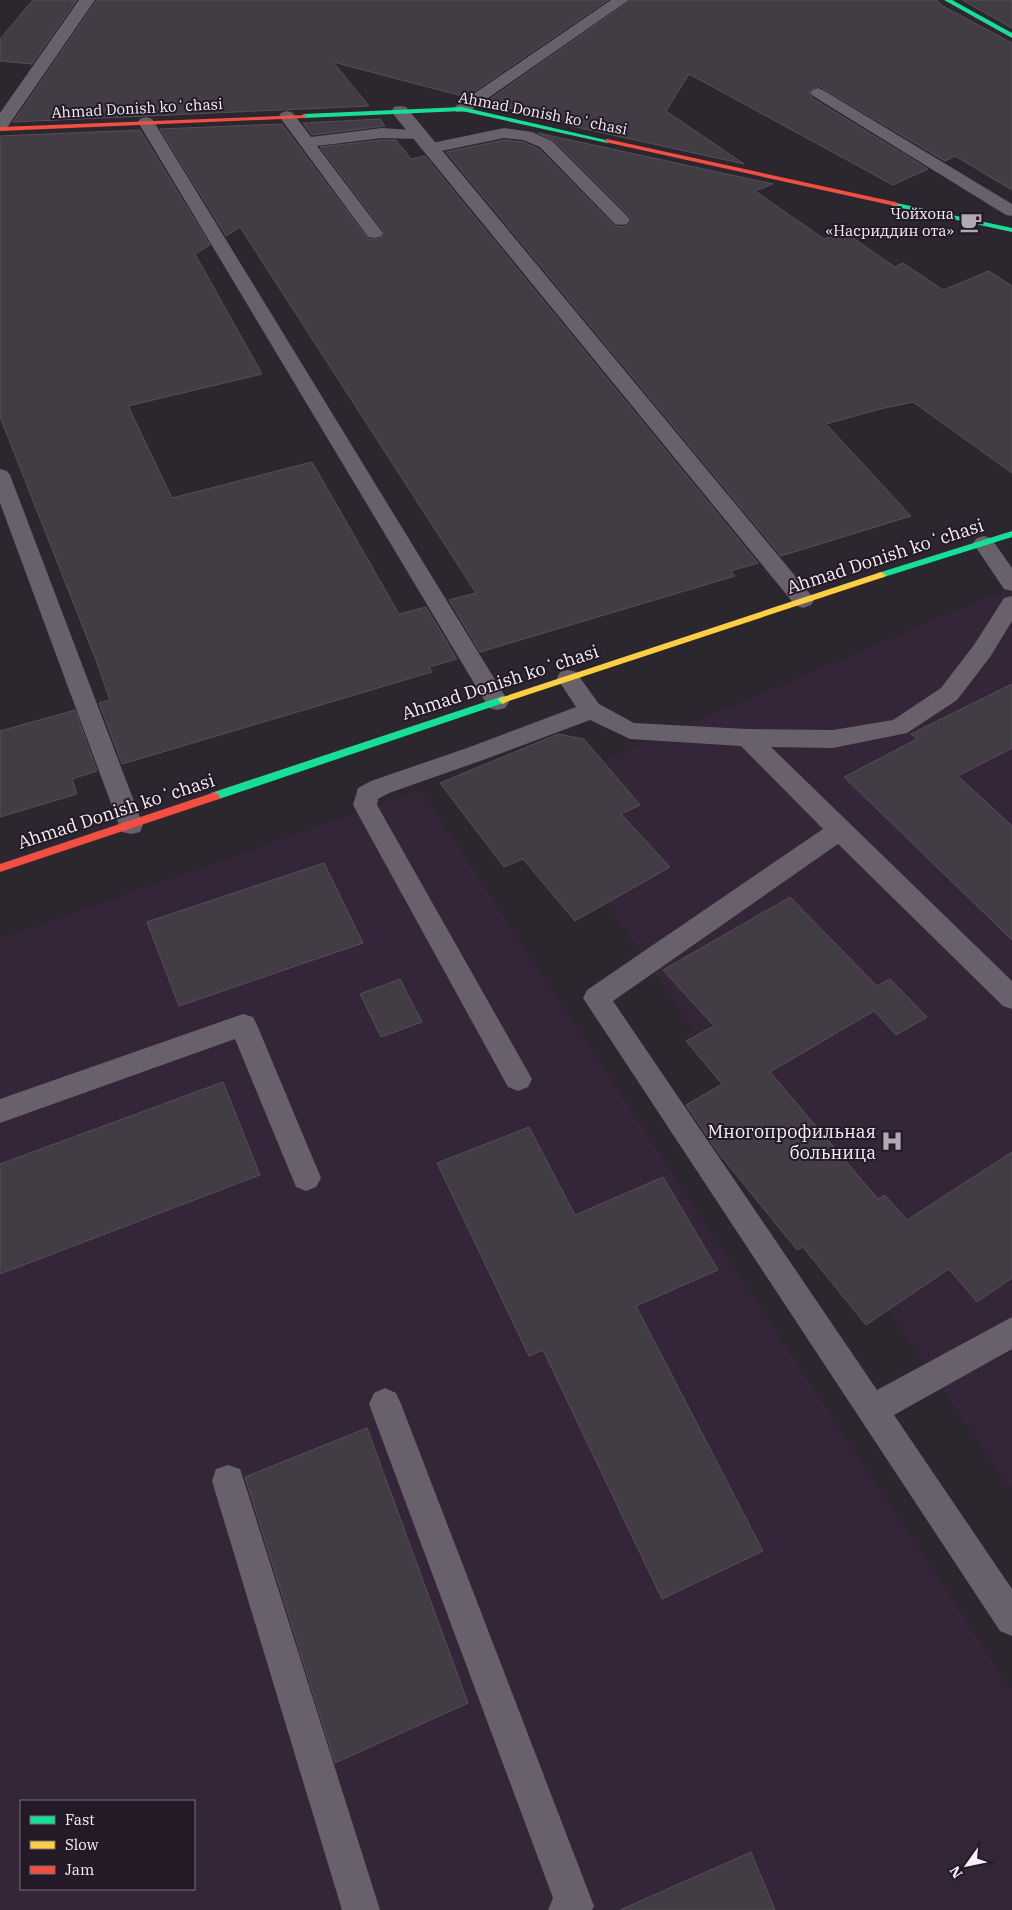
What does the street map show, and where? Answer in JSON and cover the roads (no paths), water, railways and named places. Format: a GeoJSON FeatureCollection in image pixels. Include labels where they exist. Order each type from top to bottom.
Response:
{"type":"FeatureCollection","features":[{"type":"Feature","properties":{"kind":"street"},"geometry":{"type":"LineString","coordinates":[[0,127],[87,0]]}},
{"type":"Feature","properties":{"kind":"street"},"geometry":{"type":"LineString","coordinates":[[462,109],[621,0]]}},
{"type":"Feature","properties":{"kind":"street"},"geometry":{"type":"LineString","coordinates":[[947,0],[1012,36]]}},
{"type":"Feature","properties":{"kind":"street","name":"Ahmad Donish koʻchasi"},"geometry":{"type":"LineString","coordinates":[[0,127],[462,109],[1012,230]]}},
{"type":"Feature","properties":{"kind":"street"},"geometry":{"type":"LineString","coordinates":[[400,110],[803,600]]}},
{"type":"Feature","properties":{"kind":"street","name":"Ahmad Donish koʻchasi"},"geometry":{"type":"LineString","coordinates":[[0,868],[803,600],[1012,534]]}},
{"type":"Feature","properties":{"kind":"lane"},"geometry":{"type":"LineString","coordinates":[[818,94],[1012,211]]}},
{"type":"Feature","properties":{"kind":"lane"},"geometry":{"type":"LineString","coordinates":[[287,116],[374,233]]}},
{"type":"Feature","properties":{"kind":"lane"},"geometry":{"type":"LineString","coordinates":[[146,122],[497,702]]}},
{"type":"Feature","properties":{"kind":"lane"},"geometry":{"type":"LineString","coordinates":[[306,142],[382,133],[426,141],[504,133],[526,136],[546,144],[621,220]]}},
{"type":"Feature","properties":{"kind":"lane"},"geometry":{"type":"LineString","coordinates":[[0,476],[131,825]]}},
{"type":"Feature","properties":{"kind":"lane"},"geometry":{"type":"LineString","coordinates":[[984,543],[1012,584]]}},
{"type":"Feature","properties":{"kind":"lane"},"geometry":{"type":"LineString","coordinates":[[568,678],[591,710],[630,730],[747,738],[833,739],[899,726],[949,694],[982,651],[1012,603]]}},
{"type":"Feature","properties":{"kind":"lane"},"geometry":{"type":"LineString","coordinates":[[518,1079],[365,805],[368,794],[380,787],[475,754],[591,710]]}},
{"type":"Feature","properties":{"kind":"lane"},"geometry":{"type":"LineString","coordinates":[[747,738],[1012,998]]}},
{"type":"Feature","properties":{"kind":"lane"},"geometry":{"type":"LineString","coordinates":[[840,830],[596,998],[1012,1619]]}},
{"type":"Feature","properties":{"kind":"lane"},"geometry":{"type":"LineString","coordinates":[[0,1111],[243,1025],[306,1178]]}},
{"type":"Feature","properties":{"kind":"lane"},"geometry":{"type":"LineString","coordinates":[[873,1410],[1012,1332]]}},
{"type":"Feature","properties":{"kind":"lane"},"geometry":{"type":"LineString","coordinates":[[385,1404],[575,1906],[567,1910]]}},
{"type":"Feature","properties":{"kind":"lane"},"geometry":{"type":"LineString","coordinates":[[228,1481],[361,1910]]}},
{"type":"Feature","properties":{"kind":"place","name":"Чойхона «Насриддин ота»"},"geometry":{"type":"Point","coordinates":[971,222]}},
{"type":"Feature","properties":{"kind":"place","name":"Многопрофильная больница"},"geometry":{"type":"Point","coordinates":[892,1141]}}]}
